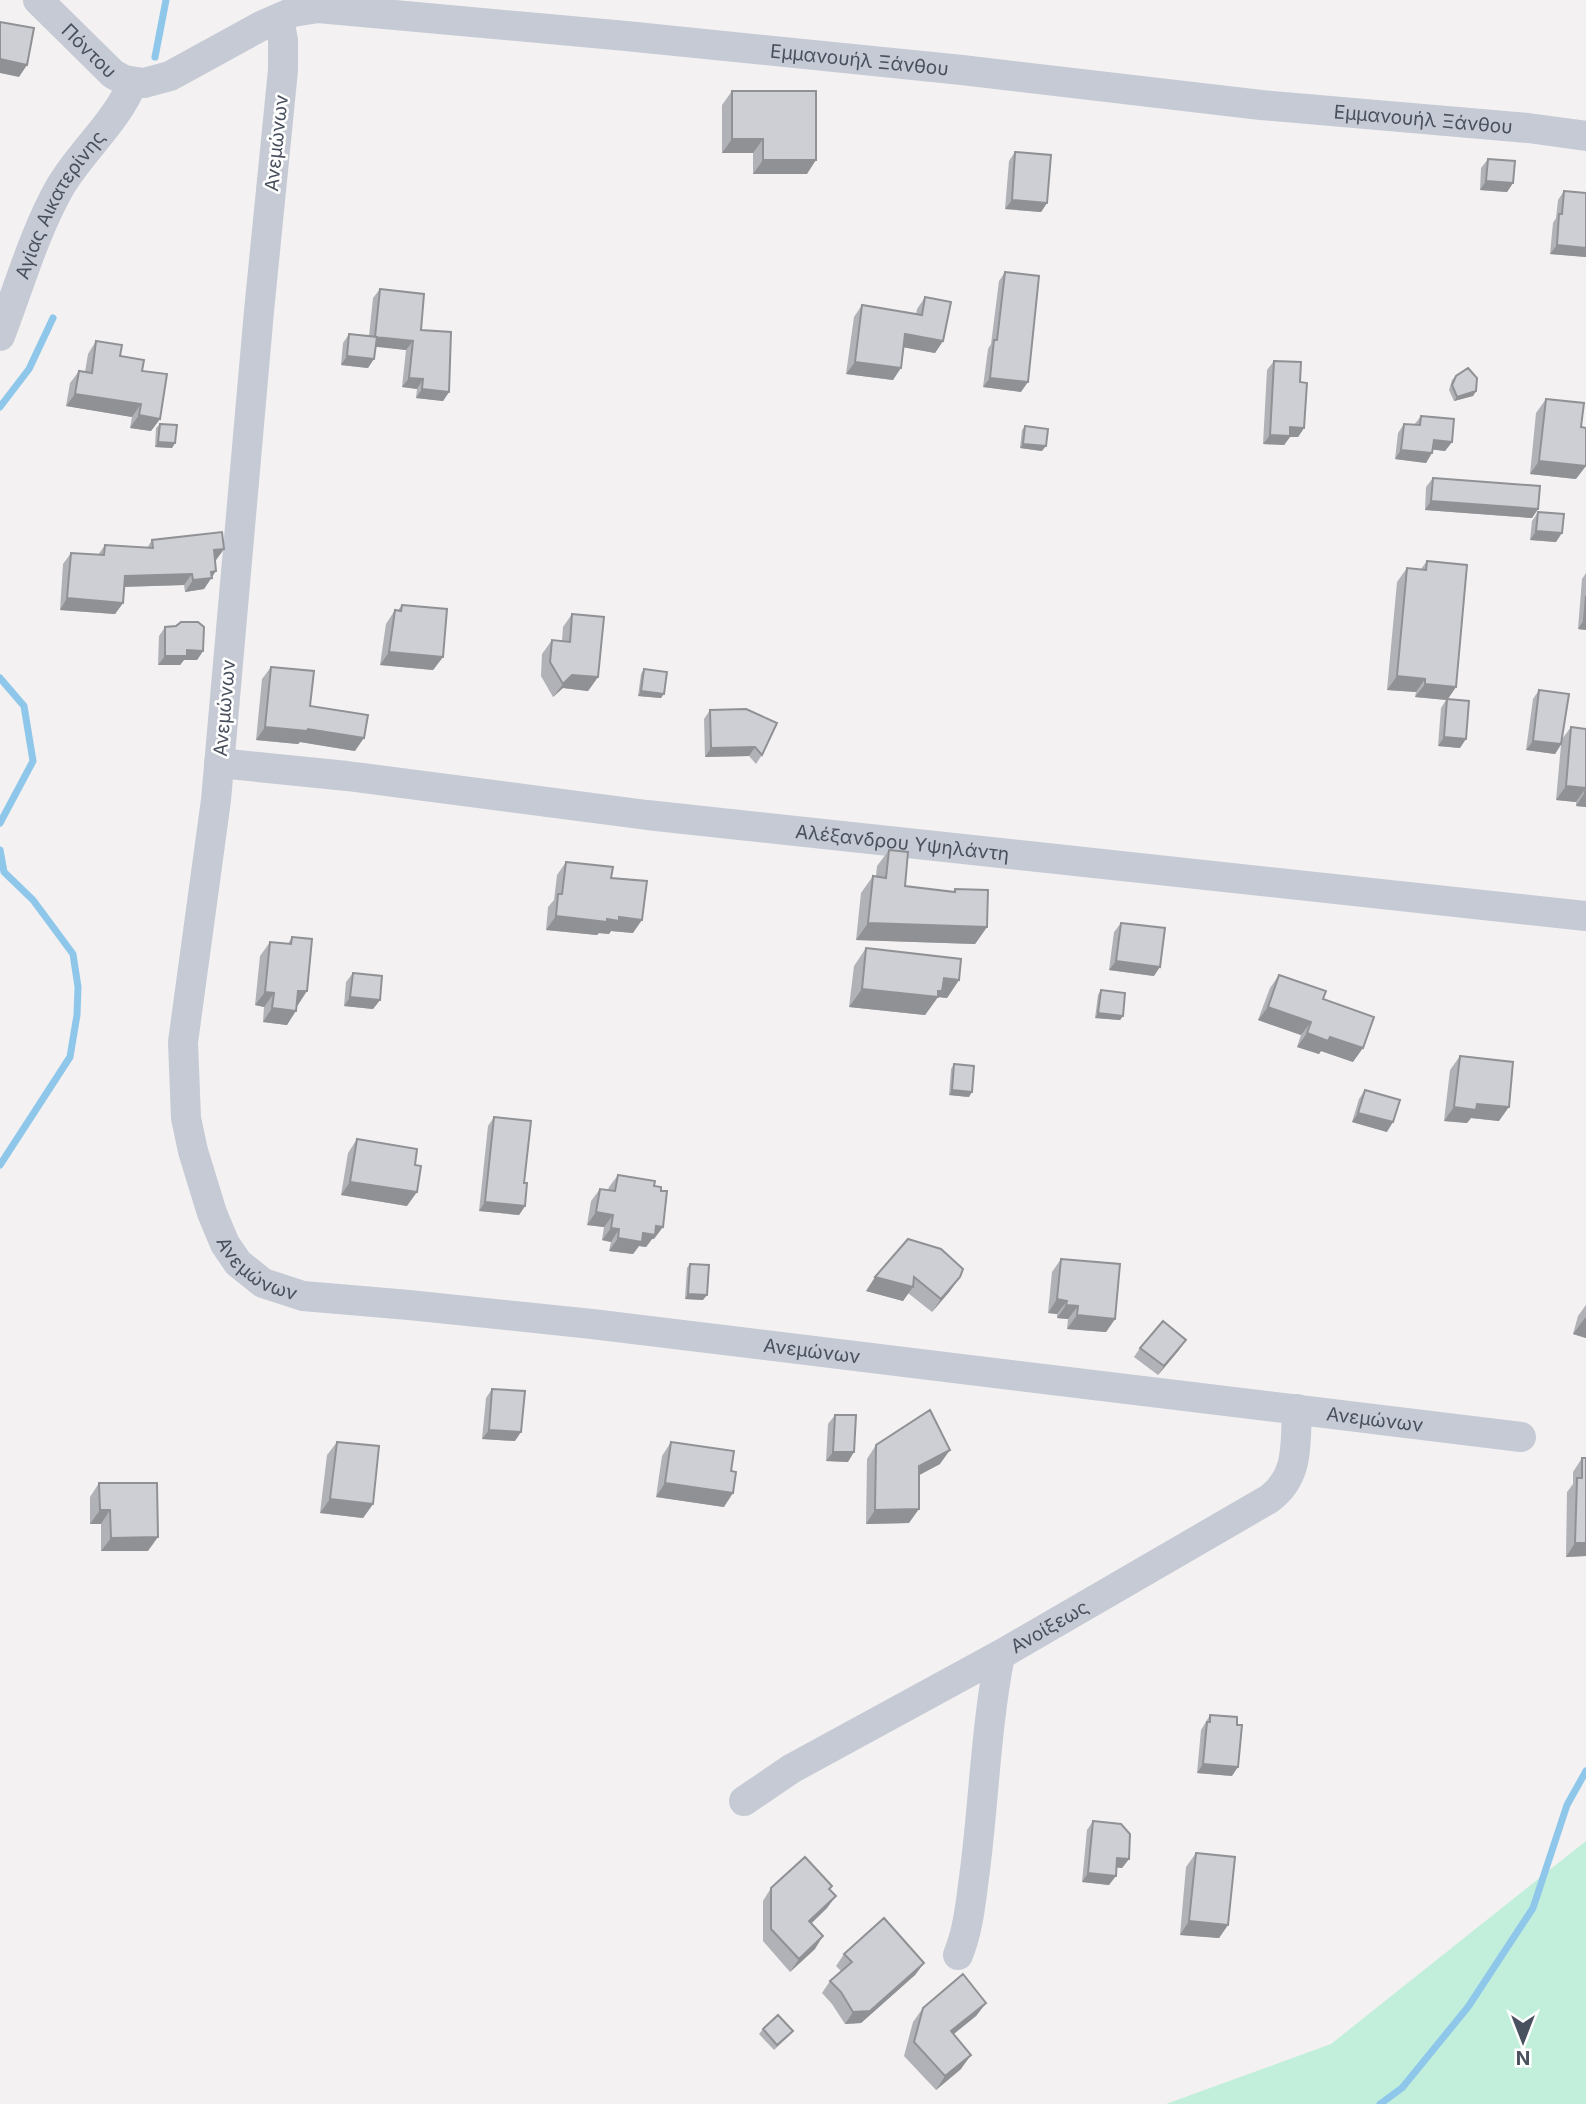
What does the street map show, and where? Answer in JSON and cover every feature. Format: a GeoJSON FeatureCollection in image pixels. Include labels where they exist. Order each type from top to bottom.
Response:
{"type":"FeatureCollection","features":[{"type":"Feature","properties":{"kind":"street","name":"Πόντου"},"geometry":{"type":"LineString","coordinates":[[38,0],[108,70],[124,80],[142,82]]}},
{"type":"Feature","properties":{"kind":"street","name":"Εμμανουήλ Ξάνθου"},"geometry":{"type":"LineString","coordinates":[[142,82],[170,76],[244,34],[279,19],[304,10],[331,9],[653,38],[1261,105],[1528,128],[1586,136]]}},
{"type":"Feature","properties":{"kind":"street","name":"Ανεμώνων"},"geometry":{"type":"LineString","coordinates":[[279,19],[283,40],[283,70],[219,763],[187,1010],[183,1079],[188,1126],[212,1213],[231,1256],[253,1277],[303,1296],[518,1316],[1521,1437]]}},
{"type":"Feature","properties":{"kind":"street","name":"Αγίας Αικατερίνης"},"geometry":{"type":"LineString","coordinates":[[0,336],[7,300],[59,189],[142,82]]}},
{"type":"Feature","properties":{"kind":"street","name":"Αλέξανδρου Υψηλάντη"},"geometry":{"type":"LineString","coordinates":[[219,763],[347,776],[647,815],[1586,916]]}},
{"type":"Feature","properties":{"kind":"street","name":"Ανοίξεως"},"geometry":{"type":"LineString","coordinates":[[744,1801],[791,1769],[1000,1655],[1277,1493],[1292,1473],[1297,1409]]}},
{"type":"Feature","properties":{"kind":"street"},"geometry":{"type":"LineString","coordinates":[[958,1955],[966,1935],[981,1826],[990,1704],[1000,1655]]}},
{"type":"Feature","properties":{"kind":"green space"},"geometry":{"type":"Polygon","coordinates":[[[1586,1841],[1586,2104],[1166,2104],[1331,2044],[1586,1841]]]}},
{"type":"Feature","properties":{"kind":"building"},"geometry":{"type":"Polygon","coordinates":[[[0,22],[34,28],[27,65],[0,59],[0,22]]]}},
{"type":"Feature","properties":{"kind":"building"},"geometry":{"type":"Polygon","coordinates":[[[732,91],[816,91],[816,160],[763,160],[763,139],[732,139],[732,91]]]}},
{"type":"Feature","properties":{"kind":"building"},"geometry":{"type":"Polygon","coordinates":[[[1015,152],[1051,155],[1047,203],[1012,200],[1015,152]]]}},
{"type":"Feature","properties":{"kind":"building"},"geometry":{"type":"Polygon","coordinates":[[[1488,159],[1515,161],[1513,183],[1486,181],[1488,159]]]}},
{"type":"Feature","properties":{"kind":"building"},"geometry":{"type":"Polygon","coordinates":[[[1564,191],[1586,193],[1586,248],[1557,245],[1564,191]]]}},
{"type":"Feature","properties":{"kind":"building"},"geometry":{"type":"Polygon","coordinates":[[[1005,272],[1039,276],[1028,382],[990,378],[1005,272]]]}},
{"type":"Feature","properties":{"kind":"building"},"geometry":{"type":"Polygon","coordinates":[[[380,289],[424,294],[421,330],[451,332],[449,392],[422,389],[423,379],[409,378],[413,341],[375,337],[380,289]]]}},
{"type":"Feature","properties":{"kind":"building"},"geometry":{"type":"Polygon","coordinates":[[[925,297],[951,302],[943,341],[905,334],[901,368],[855,362],[862,305],[922,315],[925,297]]]}},
{"type":"Feature","properties":{"kind":"building"},"geometry":{"type":"Polygon","coordinates":[[[349,334],[377,337],[374,359],[347,356],[349,334]]]}},
{"type":"Feature","properties":{"kind":"building"},"geometry":{"type":"Polygon","coordinates":[[[96,341],[122,345],[120,356],[144,360],[142,371],[167,374],[160,419],[139,415],[141,404],[75,394],[79,371],[92,373],[96,341]]]}},
{"type":"Feature","properties":{"kind":"building"},"geometry":{"type":"Polygon","coordinates":[[[1274,361],[1301,362],[1300,382],[1307,383],[1304,428],[1290,427],[1290,436],[1270,435],[1274,361]]]}},
{"type":"Feature","properties":{"kind":"building"},"geometry":{"type":"Polygon","coordinates":[[[1468,368],[1477,378],[1476,391],[1457,397],[1452,385],[1456,376],[1468,368]]]}},
{"type":"Feature","properties":{"kind":"building"},"geometry":{"type":"Polygon","coordinates":[[[1546,399],[1584,403],[1581,427],[1586,428],[1586,466],[1539,461],[1546,399]]]}},
{"type":"Feature","properties":{"kind":"building"},"geometry":{"type":"Polygon","coordinates":[[[1421,416],[1454,419],[1452,442],[1434,440],[1432,453],[1401,450],[1404,424],[1420,425],[1421,416]]]}},
{"type":"Feature","properties":{"kind":"building"},"geometry":{"type":"Polygon","coordinates":[[[160,424],[177,425],[175,443],[158,442],[160,424]]]}},
{"type":"Feature","properties":{"kind":"building"},"geometry":{"type":"Polygon","coordinates":[[[1025,426],[1048,429],[1046,446],[1023,444],[1025,426]]]}},
{"type":"Feature","properties":{"kind":"building"},"geometry":{"type":"Polygon","coordinates":[[[1433,478],[1540,486],[1538,509],[1431,501],[1433,478]]]}},
{"type":"Feature","properties":{"kind":"building"},"geometry":{"type":"Polygon","coordinates":[[[1538,512],[1564,514],[1562,533],[1536,531],[1538,512]]]}},
{"type":"Feature","properties":{"kind":"building"},"geometry":{"type":"Polygon","coordinates":[[[222,532],[224,549],[214,550],[216,571],[211,572],[212,578],[193,580],[192,574],[125,576],[123,603],[67,598],[71,553],[104,555],[105,545],[153,548],[152,540],[222,532]]]}},
{"type":"Feature","properties":{"kind":"building"},"geometry":{"type":"Polygon","coordinates":[[[1427,561],[1467,565],[1456,687],[1425,684],[1425,679],[1397,676],[1407,568],[1426,570],[1427,561]]]}},
{"type":"Feature","properties":{"kind":"building"},"geometry":{"type":"Polygon","coordinates":[[[402,605],[447,609],[443,657],[389,652],[395,610],[401,611],[402,605]]]}},
{"type":"Feature","properties":{"kind":"building"},"geometry":{"type":"Polygon","coordinates":[[[572,614],[604,617],[598,677],[572,675],[563,684],[550,662],[552,640],[570,642],[572,614]]]}},
{"type":"Feature","properties":{"kind":"building"},"geometry":{"type":"Polygon","coordinates":[[[181,622],[198,622],[204,627],[203,651],[187,650],[187,656],[165,656],[165,627],[176,626],[181,622]]]}},
{"type":"Feature","properties":{"kind":"building"},"geometry":{"type":"Polygon","coordinates":[[[271,667],[314,671],[310,706],[368,715],[364,738],[308,729],[265,727],[271,667]]]}},
{"type":"Feature","properties":{"kind":"building"},"geometry":{"type":"Polygon","coordinates":[[[644,669],[667,672],[664,694],[641,691],[644,669]]]}},
{"type":"Feature","properties":{"kind":"building"},"geometry":{"type":"Polygon","coordinates":[[[1539,690],[1569,694],[1561,744],[1533,741],[1539,690]]]}},
{"type":"Feature","properties":{"kind":"building"},"geometry":{"type":"Polygon","coordinates":[[[1447,699],[1469,701],[1466,739],[1444,737],[1447,699]]]}},
{"type":"Feature","properties":{"kind":"building"},"geometry":{"type":"Polygon","coordinates":[[[746,709],[777,723],[762,755],[755,747],[711,748],[710,710],[746,709]]]}},
{"type":"Feature","properties":{"kind":"building"},"geometry":{"type":"Polygon","coordinates":[[[1571,727],[1586,729],[1586,788],[1566,786],[1571,727]]]}},
{"type":"Feature","properties":{"kind":"building"},"geometry":{"type":"Polygon","coordinates":[[[889,850],[908,852],[905,886],[955,892],[955,889],[988,890],[987,927],[868,923],[873,876],[886,878],[889,850]]]}},
{"type":"Feature","properties":{"kind":"building"},"geometry":{"type":"Polygon","coordinates":[[[566,862],[613,867],[611,878],[647,881],[642,920],[619,917],[619,921],[607,919],[607,922],[556,916],[566,862]]]}},
{"type":"Feature","properties":{"kind":"building"},"geometry":{"type":"Polygon","coordinates":[[[1121,923],[1165,928],[1160,967],[1116,961],[1121,923]]]}},
{"type":"Feature","properties":{"kind":"building"},"geometry":{"type":"Polygon","coordinates":[[[292,937],[312,939],[307,991],[298,991],[296,1011],[272,1008],[274,993],[265,992],[270,942],[291,944],[292,937]]]}},
{"type":"Feature","properties":{"kind":"building"},"geometry":{"type":"Polygon","coordinates":[[[866,948],[961,959],[959,980],[944,978],[938,997],[862,989],[866,948]]]}},
{"type":"Feature","properties":{"kind":"building"},"geometry":{"type":"Polygon","coordinates":[[[353,973],[382,976],[380,1000],[350,997],[353,973]]]}},
{"type":"Feature","properties":{"kind":"building"},"geometry":{"type":"Polygon","coordinates":[[[1279,975],[1326,991],[1323,999],[1374,1017],[1363,1048],[1330,1037],[1328,1041],[1307,1033],[1311,1022],[1268,1007],[1279,975]]]}},
{"type":"Feature","properties":{"kind":"building"},"geometry":{"type":"Polygon","coordinates":[[[1101,990],[1125,993],[1123,1016],[1098,1013],[1101,990]]]}},
{"type":"Feature","properties":{"kind":"building"},"geometry":{"type":"Polygon","coordinates":[[[1460,1056],[1513,1062],[1509,1107],[1477,1104],[1476,1110],[1454,1107],[1460,1056]]]}},
{"type":"Feature","properties":{"kind":"building"},"geometry":{"type":"Polygon","coordinates":[[[954,1064],[974,1066],[972,1092],[952,1090],[954,1064]]]}},
{"type":"Feature","properties":{"kind":"building"},"geometry":{"type":"Polygon","coordinates":[[[1365,1090],[1400,1100],[1393,1122],[1358,1113],[1365,1090]]]}},
{"type":"Feature","properties":{"kind":"building"},"geometry":{"type":"Polygon","coordinates":[[[494,1117],[531,1121],[524,1183],[527,1183],[525,1206],[485,1202],[494,1117]]]}},
{"type":"Feature","properties":{"kind":"building"},"geometry":{"type":"Polygon","coordinates":[[[357,1139],[417,1149],[415,1165],[421,1166],[417,1192],[350,1182],[357,1139]]]}},
{"type":"Feature","properties":{"kind":"building"},"geometry":{"type":"Polygon","coordinates":[[[618,1175],[655,1181],[654,1186],[661,1187],[661,1191],[667,1191],[663,1227],[656,1226],[655,1235],[643,1233],[642,1242],[618,1238],[619,1229],[611,1228],[613,1215],[596,1212],[600,1189],[615,1191],[618,1175]]]}},
{"type":"Feature","properties":{"kind":"building"},"geometry":{"type":"Polygon","coordinates":[[[908,1239],[941,1249],[963,1269],[960,1277],[941,1299],[914,1277],[913,1287],[875,1277],[908,1239]]]}},
{"type":"Feature","properties":{"kind":"building"},"geometry":{"type":"Polygon","coordinates":[[[1061,1259],[1120,1264],[1115,1319],[1077,1315],[1078,1306],[1066,1305],[1067,1301],[1057,1299],[1061,1259]]]}},
{"type":"Feature","properties":{"kind":"building"},"geometry":{"type":"Polygon","coordinates":[[[690,1264],[709,1265],[707,1295],[688,1294],[690,1264]]]}},
{"type":"Feature","properties":{"kind":"building"},"geometry":{"type":"Polygon","coordinates":[[[1163,1321],[1186,1340],[1164,1366],[1140,1348],[1163,1321]]]}},
{"type":"Feature","properties":{"kind":"building"},"geometry":{"type":"Polygon","coordinates":[[[492,1389],[525,1391],[521,1432],[489,1430],[492,1389]]]}},
{"type":"Feature","properties":{"kind":"building"},"geometry":{"type":"Polygon","coordinates":[[[930,1410],[950,1450],[919,1466],[919,1509],[875,1510],[876,1445],[930,1410]]]}},
{"type":"Feature","properties":{"kind":"building"},"geometry":{"type":"Polygon","coordinates":[[[835,1415],[856,1415],[854,1452],[833,1452],[835,1415]]]}},
{"type":"Feature","properties":{"kind":"building"},"geometry":{"type":"Polygon","coordinates":[[[337,1442],[379,1446],[373,1504],[330,1499],[337,1442]]]}},
{"type":"Feature","properties":{"kind":"building"},"geometry":{"type":"Polygon","coordinates":[[[671,1442],[734,1451],[731,1471],[736,1472],[733,1493],[665,1483],[671,1442]]]}},
{"type":"Feature","properties":{"kind":"building"},"geometry":{"type":"Polygon","coordinates":[[[1582,1458],[1586,1458],[1586,1543],[1575,1543],[1577,1478],[1582,1478],[1582,1458]]]}},
{"type":"Feature","properties":{"kind":"building"},"geometry":{"type":"Polygon","coordinates":[[[99,1483],[157,1483],[158,1537],[111,1538],[110,1510],[100,1510],[99,1483]]]}},
{"type":"Feature","properties":{"kind":"building"},"geometry":{"type":"Polygon","coordinates":[[[1210,1715],[1237,1717],[1237,1725],[1242,1725],[1238,1767],[1203,1764],[1210,1715]]]}},
{"type":"Feature","properties":{"kind":"building"},"geometry":{"type":"Polygon","coordinates":[[[1093,1821],[1121,1824],[1130,1834],[1129,1859],[1117,1858],[1116,1876],[1088,1873],[1093,1821]]]}},
{"type":"Feature","properties":{"kind":"building"},"geometry":{"type":"Polygon","coordinates":[[[1196,1853],[1235,1857],[1228,1925],[1189,1921],[1196,1853]]]}},
{"type":"Feature","properties":{"kind":"building"},"geometry":{"type":"Polygon","coordinates":[[[805,1857],[832,1886],[829,1889],[836,1896],[809,1921],[823,1936],[799,1959],[771,1929],[771,1888],[805,1857]]]}},
{"type":"Feature","properties":{"kind":"building"},"geometry":{"type":"Polygon","coordinates":[[[884,1918],[924,1963],[870,2011],[853,2012],[841,1992],[830,1981],[852,1962],[844,1954],[884,1918]]]}},
{"type":"Feature","properties":{"kind":"building"},"geometry":{"type":"Polygon","coordinates":[[[963,1974],[986,2003],[951,2031],[971,2055],[945,2076],[914,2042],[923,2008],[963,1974]]]}},
{"type":"Feature","properties":{"kind":"building"},"geometry":{"type":"Polygon","coordinates":[[[778,2015],[793,2031],[777,2045],[763,2029],[778,2015]]]}},
{"type":"Feature","properties":{"kind":"waterway"},"geometry":{"type":"LineString","coordinates":[[155,57],[166,0]]}},
{"type":"Feature","properties":{"kind":"waterway"},"geometry":{"type":"LineString","coordinates":[[0,407],[29,369],[53,318]]}},
{"type":"Feature","properties":{"kind":"waterway"},"geometry":{"type":"LineString","coordinates":[[0,678],[24,706],[33,761],[0,823]]}},
{"type":"Feature","properties":{"kind":"waterway"},"geometry":{"type":"LineString","coordinates":[[0,850],[4,872],[33,900],[73,954],[78,987],[77,1015],[70,1057],[0,1165]]}},
{"type":"Feature","properties":{"kind":"waterway"},"geometry":{"type":"LineString","coordinates":[[1380,2104],[1402,2088],[1468,2007],[1533,1908],[1567,1805],[1586,1771]]}}]}
